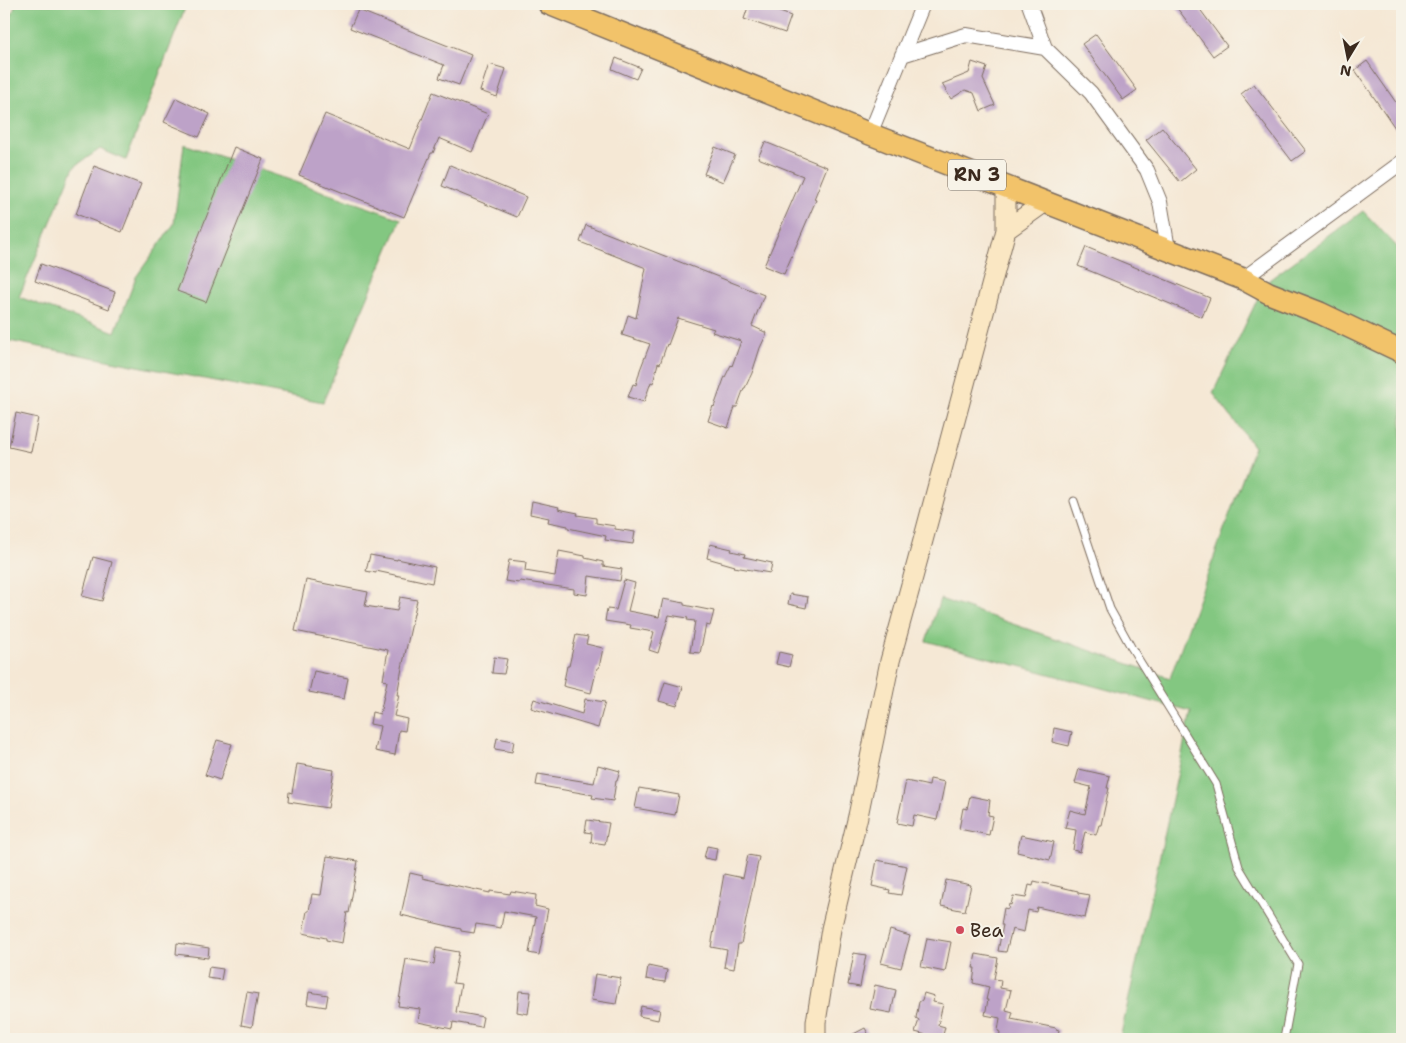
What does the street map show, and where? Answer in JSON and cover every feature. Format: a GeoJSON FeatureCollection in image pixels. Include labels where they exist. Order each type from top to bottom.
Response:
{"type":"FeatureCollection","features":[{"type":"Feature","properties":{"kind":"main road","name":"RN 3"},"geometry":{"type":"LineString","coordinates":[[549,4],[870,134],[1243,278],[1269,293],[1320,313],[1402,352]]}},
{"type":"Feature","properties":{"kind":"street"},"geometry":{"type":"LineString","coordinates":[[870,134],[924,4]]}},
{"type":"Feature","properties":{"kind":"street"},"geometry":{"type":"LineString","coordinates":[[1029,4],[1044,48],[1090,93],[1147,170],[1160,202],[1168,249]]}},
{"type":"Feature","properties":{"kind":"street"},"geometry":{"type":"LineString","coordinates":[[902,55],[966,35],[1044,48]]}},
{"type":"Feature","properties":{"kind":"street"},"geometry":{"type":"LineString","coordinates":[[1243,278],[1402,162]]}},
{"type":"Feature","properties":{"kind":"street"},"geometry":{"type":"LineString","coordinates":[[816,1039],[816,1022],[831,928],[858,816],[890,661],[922,548],[1006,230],[1006,187]]}},
{"type":"Feature","properties":{"kind":"street"},"geometry":{"type":"LineString","coordinates":[[1006,230],[1045,202]]}},
{"type":"Feature","properties":{"kind":"lane"},"geometry":{"type":"LineString","coordinates":[[1074,501],[1110,609],[1131,647],[1216,784],[1239,866],[1298,964],[1284,1039]]}},
{"type":"Feature","properties":{"kind":"green space"},"geometry":{"type":"Polygon","coordinates":[[[16,4],[174,4],[185,8],[126,160],[100,149],[74,167],[19,297],[115,332],[136,277],[174,224],[184,144],[293,181],[401,219],[323,402],[4,340],[4,34],[16,4]]]}},
{"type":"Feature","properties":{"kind":"green space"},"geometry":{"type":"Polygon","coordinates":[[[1363,211],[1402,252],[1402,1039],[1120,1039],[1191,712],[926,641],[940,599],[1170,678],[1254,447],[1213,393],[1265,283],[1363,211]]]}},
{"type":"Feature","properties":{"kind":"building"},"geometry":{"type":"Polygon","coordinates":[[[749,4],[757,4],[791,16],[785,33],[744,19],[749,4]]]}},
{"type":"Feature","properties":{"kind":"building"},"geometry":{"type":"Polygon","coordinates":[[[1174,4],[1196,4],[1227,46],[1213,56],[1174,4]]]}},
{"type":"Feature","properties":{"kind":"building"},"geometry":{"type":"Polygon","coordinates":[[[358,10],[471,55],[459,85],[439,78],[444,65],[350,28],[358,10]]]}},
{"type":"Feature","properties":{"kind":"building"},"geometry":{"type":"Polygon","coordinates":[[[1096,34],[1137,90],[1123,100],[1082,44],[1096,34]]]}},
{"type":"Feature","properties":{"kind":"building"},"geometry":{"type":"Polygon","coordinates":[[[616,58],[641,68],[636,79],[612,69],[616,58]]]}},
{"type":"Feature","properties":{"kind":"building"},"geometry":{"type":"Polygon","coordinates":[[[1367,61],[1402,111],[1402,138],[1355,70],[1367,61]]]}},
{"type":"Feature","properties":{"kind":"building"},"geometry":{"type":"Polygon","coordinates":[[[972,62],[987,67],[983,79],[995,105],[981,111],[974,93],[965,90],[951,99],[942,84],[969,73],[972,62]]]}},
{"type":"Feature","properties":{"kind":"building"},"geometry":{"type":"Polygon","coordinates":[[[489,64],[506,69],[497,97],[480,91],[489,64]]]}},
{"type":"Feature","properties":{"kind":"building"},"geometry":{"type":"Polygon","coordinates":[[[1254,84],[1306,151],[1292,161],[1241,94],[1254,84]]]}},
{"type":"Feature","properties":{"kind":"building"},"geometry":{"type":"Polygon","coordinates":[[[433,92],[488,114],[472,152],[439,138],[404,217],[299,175],[325,114],[410,149],[433,92]]]}},
{"type":"Feature","properties":{"kind":"building"},"geometry":{"type":"Polygon","coordinates":[[[176,98],[210,114],[199,137],[164,122],[176,98]]]}},
{"type":"Feature","properties":{"kind":"building"},"geometry":{"type":"Polygon","coordinates":[[[1162,127],[1196,169],[1180,182],[1146,140],[1162,127]]]}},
{"type":"Feature","properties":{"kind":"building"},"geometry":{"type":"Polygon","coordinates":[[[765,142],[827,167],[814,199],[816,200],[784,274],[764,266],[803,176],[758,158],[765,142]]]}},
{"type":"Feature","properties":{"kind":"building"},"geometry":{"type":"Polygon","coordinates":[[[234,147],[263,159],[206,302],[177,291],[234,147]]]}},
{"type":"Feature","properties":{"kind":"building"},"geometry":{"type":"Polygon","coordinates":[[[715,147],[735,155],[723,182],[704,174],[715,147]]]}},
{"type":"Feature","properties":{"kind":"building"},"geometry":{"type":"Polygon","coordinates":[[[450,165],[526,197],[517,217],[442,186],[450,165]]]}},
{"type":"Feature","properties":{"kind":"building"},"geometry":{"type":"Polygon","coordinates":[[[94,166],[141,184],[122,232],[76,214],[94,166]]]}},
{"type":"Feature","properties":{"kind":"building"},"geometry":{"type":"Polygon","coordinates":[[[586,225],[764,295],[752,326],[767,333],[728,428],[708,421],[741,341],[712,332],[714,329],[678,318],[660,364],[658,363],[653,383],[651,382],[644,402],[628,397],[633,384],[636,385],[650,344],[622,335],[628,315],[636,318],[646,268],[580,242],[586,225]]]}},
{"type":"Feature","properties":{"kind":"building"},"geometry":{"type":"Polygon","coordinates":[[[1086,247],[1210,298],[1202,317],[1078,266],[1086,247]]]}},
{"type":"Feature","properties":{"kind":"building"},"geometry":{"type":"Polygon","coordinates":[[[41,264],[115,292],[109,309],[35,281],[41,264]]]}},
{"type":"Feature","properties":{"kind":"building"},"geometry":{"type":"Polygon","coordinates":[[[16,413],[38,418],[31,452],[9,447],[16,413]]]}},
{"type":"Feature","properties":{"kind":"building"},"geometry":{"type":"Polygon","coordinates":[[[532,501],[559,507],[558,509],[578,513],[577,515],[596,518],[596,523],[615,526],[615,529],[635,532],[633,544],[605,540],[606,536],[548,522],[549,518],[530,514],[532,501]]]}},
{"type":"Feature","properties":{"kind":"building"},"geometry":{"type":"Polygon","coordinates":[[[710,544],[732,549],[731,551],[745,554],[744,557],[772,563],[770,573],[734,567],[707,558],[710,544]]]}},
{"type":"Feature","properties":{"kind":"building"},"geometry":{"type":"Polygon","coordinates":[[[559,551],[603,562],[603,566],[622,569],[620,581],[589,576],[587,595],[574,593],[574,589],[520,581],[519,583],[505,581],[509,560],[526,562],[525,571],[555,576],[559,551]]]}},
{"type":"Feature","properties":{"kind":"building"},"geometry":{"type":"Polygon","coordinates":[[[370,555],[435,567],[432,583],[376,571],[376,573],[366,571],[370,555]]]}},
{"type":"Feature","properties":{"kind":"building"},"geometry":{"type":"Polygon","coordinates":[[[93,557],[112,562],[102,601],[82,596],[93,557]]]}},
{"type":"Feature","properties":{"kind":"building"},"geometry":{"type":"Polygon","coordinates":[[[306,580],[368,592],[365,606],[397,611],[400,597],[417,600],[394,716],[407,719],[405,731],[399,730],[395,755],[375,751],[380,726],[370,724],[372,712],[380,714],[387,681],[383,680],[388,650],[295,631],[306,580]]]}},
{"type":"Feature","properties":{"kind":"building"},"geometry":{"type":"Polygon","coordinates":[[[624,580],[635,583],[628,611],[659,617],[663,599],[714,611],[710,626],[706,625],[700,653],[690,652],[695,621],[687,620],[688,618],[669,615],[658,653],[649,650],[654,632],[630,628],[631,625],[605,621],[607,609],[616,610],[624,580]]]}},
{"type":"Feature","properties":{"kind":"building"},"geometry":{"type":"Polygon","coordinates":[[[790,594],[808,597],[806,608],[788,604],[790,594]]]}},
{"type":"Feature","properties":{"kind":"building"},"geometry":{"type":"Polygon","coordinates":[[[576,635],[588,637],[586,644],[603,648],[591,693],[563,686],[576,635]]]}},
{"type":"Feature","properties":{"kind":"building"},"geometry":{"type":"Polygon","coordinates":[[[779,652],[792,655],[789,667],[776,664],[779,652]]]}},
{"type":"Feature","properties":{"kind":"building"},"geometry":{"type":"Polygon","coordinates":[[[494,657],[507,659],[504,674],[492,673],[494,657]]]}},
{"type":"Feature","properties":{"kind":"building"},"geometry":{"type":"Polygon","coordinates":[[[314,671],[348,678],[344,699],[309,692],[314,671]]]}},
{"type":"Feature","properties":{"kind":"building"},"geometry":{"type":"Polygon","coordinates":[[[665,682],[683,687],[677,706],[659,701],[665,682]]]}},
{"type":"Feature","properties":{"kind":"building"},"geometry":{"type":"Polygon","coordinates":[[[534,699],[582,714],[585,699],[605,702],[598,728],[531,708],[534,699]]]}},
{"type":"Feature","properties":{"kind":"building"},"geometry":{"type":"Polygon","coordinates":[[[1054,728],[1072,732],[1069,746],[1052,742],[1054,728]]]}},
{"type":"Feature","properties":{"kind":"building"},"geometry":{"type":"Polygon","coordinates":[[[497,738],[514,741],[512,752],[495,749],[497,738]]]}},
{"type":"Feature","properties":{"kind":"building"},"geometry":{"type":"Polygon","coordinates":[[[217,740],[232,744],[220,780],[205,775],[217,740]]]}},
{"type":"Feature","properties":{"kind":"building"},"geometry":{"type":"Polygon","coordinates":[[[297,764],[334,770],[328,808],[288,802],[289,792],[292,793],[297,764]]]}},
{"type":"Feature","properties":{"kind":"building"},"geometry":{"type":"Polygon","coordinates":[[[598,765],[620,771],[616,781],[613,801],[592,798],[593,795],[536,785],[538,774],[594,783],[598,765]]]}},
{"type":"Feature","properties":{"kind":"building"},"geometry":{"type":"Polygon","coordinates":[[[1079,769],[1110,776],[1101,825],[1099,825],[1096,835],[1085,832],[1080,852],[1073,850],[1076,830],[1065,828],[1070,810],[1085,814],[1091,787],[1075,783],[1079,769]]]}},
{"type":"Feature","properties":{"kind":"building"},"geometry":{"type":"Polygon","coordinates":[[[930,779],[945,782],[937,820],[914,815],[912,826],[897,823],[906,781],[929,786],[930,779]]]}},
{"type":"Feature","properties":{"kind":"building"},"geometry":{"type":"Polygon","coordinates":[[[639,788],[679,795],[675,815],[635,808],[639,788]]]}},
{"type":"Feature","properties":{"kind":"building"},"geometry":{"type":"Polygon","coordinates":[[[970,796],[990,800],[988,815],[993,816],[989,835],[959,829],[963,808],[967,809],[970,796]]]}},
{"type":"Feature","properties":{"kind":"building"},"geometry":{"type":"Polygon","coordinates":[[[587,820],[609,823],[605,844],[591,842],[592,833],[585,832],[587,820]]]}},
{"type":"Feature","properties":{"kind":"building"},"geometry":{"type":"Polygon","coordinates":[[[1021,835],[1054,842],[1050,860],[1017,852],[1021,835]]]}},
{"type":"Feature","properties":{"kind":"building"},"geometry":{"type":"Polygon","coordinates":[[[707,846],[717,848],[715,860],[704,858],[707,846]]]}},
{"type":"Feature","properties":{"kind":"building"},"geometry":{"type":"Polygon","coordinates":[[[748,855],[759,857],[741,944],[738,944],[734,969],[724,967],[727,950],[711,947],[724,874],[743,878],[748,855]]]}},
{"type":"Feature","properties":{"kind":"building"},"geometry":{"type":"Polygon","coordinates":[[[327,856],[358,861],[342,943],[303,933],[312,894],[321,895],[327,856]]]}},
{"type":"Feature","properties":{"kind":"building"},"geometry":{"type":"Polygon","coordinates":[[[877,860],[907,866],[901,895],[889,893],[890,890],[872,886],[877,860]]]}},
{"type":"Feature","properties":{"kind":"building"},"geometry":{"type":"Polygon","coordinates":[[[410,873],[423,876],[422,878],[490,893],[490,891],[510,894],[511,891],[536,895],[535,906],[548,909],[539,955],[529,953],[536,917],[504,911],[501,928],[476,924],[474,933],[401,915],[410,873]]]}},
{"type":"Feature","properties":{"kind":"building"},"geometry":{"type":"Polygon","coordinates":[[[946,880],[971,885],[965,911],[941,906],[946,880]]]}},
{"type":"Feature","properties":{"kind":"building"},"geometry":{"type":"Polygon","coordinates":[[[1034,881],[1090,895],[1085,918],[1037,907],[1036,912],[1028,910],[1024,932],[1012,929],[1006,952],[998,951],[1004,908],[1008,909],[1009,904],[1011,905],[1013,896],[1026,898],[1029,885],[1033,886],[1034,881]]]}},
{"type":"Feature","properties":{"kind":"building"},"geometry":{"type":"Polygon","coordinates":[[[890,930],[910,936],[901,968],[881,963],[890,930]]]}},
{"type":"Feature","properties":{"kind":"building"},"geometry":{"type":"Polygon","coordinates":[[[927,938],[951,942],[945,972],[921,967],[927,938]]]}},
{"type":"Feature","properties":{"kind":"building"},"geometry":{"type":"Polygon","coordinates":[[[177,943],[209,948],[208,958],[176,954],[177,943]]]}},
{"type":"Feature","properties":{"kind":"building"},"geometry":{"type":"Polygon","coordinates":[[[436,948],[459,952],[453,983],[461,984],[456,1012],[483,1017],[481,1027],[453,1022],[452,1029],[418,1022],[420,1009],[398,1006],[406,959],[434,964],[436,948]]]}},
{"type":"Feature","properties":{"kind":"building"},"geometry":{"type":"Polygon","coordinates":[[[854,953],[866,955],[860,987],[848,985],[854,953]]]}},
{"type":"Feature","properties":{"kind":"building"},"geometry":{"type":"Polygon","coordinates":[[[976,954],[998,958],[994,979],[1001,980],[1000,988],[1011,990],[1006,1010],[1013,1012],[1011,1019],[1056,1028],[1059,1030],[1057,1039],[999,1039],[1000,1018],[985,1015],[989,987],[973,983],[975,968],[973,968],[976,954]]]}},
{"type":"Feature","properties":{"kind":"building"},"geometry":{"type":"Polygon","coordinates":[[[648,966],[667,970],[665,982],[646,979],[648,966]]]}},
{"type":"Feature","properties":{"kind":"building"},"geometry":{"type":"Polygon","coordinates":[[[209,967],[223,969],[221,980],[207,978],[209,967]]]}},
{"type":"Feature","properties":{"kind":"building"},"geometry":{"type":"Polygon","coordinates":[[[595,974],[621,978],[616,1004],[591,1000],[595,974]]]}},
{"type":"Feature","properties":{"kind":"building"},"geometry":{"type":"Polygon","coordinates":[[[875,985],[896,990],[891,1013],[870,1009],[875,985]]]}},
{"type":"Feature","properties":{"kind":"building"},"geometry":{"type":"Polygon","coordinates":[[[519,991],[531,992],[528,1014],[517,1012],[519,991]]]}},
{"type":"Feature","properties":{"kind":"building"},"geometry":{"type":"Polygon","coordinates":[[[247,992],[258,994],[252,1027],[241,1025],[247,992]]]}},
{"type":"Feature","properties":{"kind":"building"},"geometry":{"type":"Polygon","coordinates":[[[309,992],[328,995],[326,1007],[307,1004],[309,992]]]}},
{"type":"Feature","properties":{"kind":"building"},"geometry":{"type":"Polygon","coordinates":[[[924,993],[934,996],[933,1002],[943,1004],[938,1025],[945,1027],[942,1039],[929,1039],[930,1036],[915,1032],[919,1020],[916,1018],[919,1002],[922,1000],[924,993]]]}},
{"type":"Feature","properties":{"kind":"building"},"geometry":{"type":"Polygon","coordinates":[[[641,1006],[660,1010],[658,1020],[639,1016],[641,1006]]]}},
{"type":"Feature","properties":{"kind":"building"},"geometry":{"type":"Polygon","coordinates":[[[865,1028],[871,1039],[844,1039],[865,1028]]]}},
{"type":"Feature","properties":{"kind":"place","name":"Bea"},"geometry":{"type":"Point","coordinates":[960,930]}}]}
